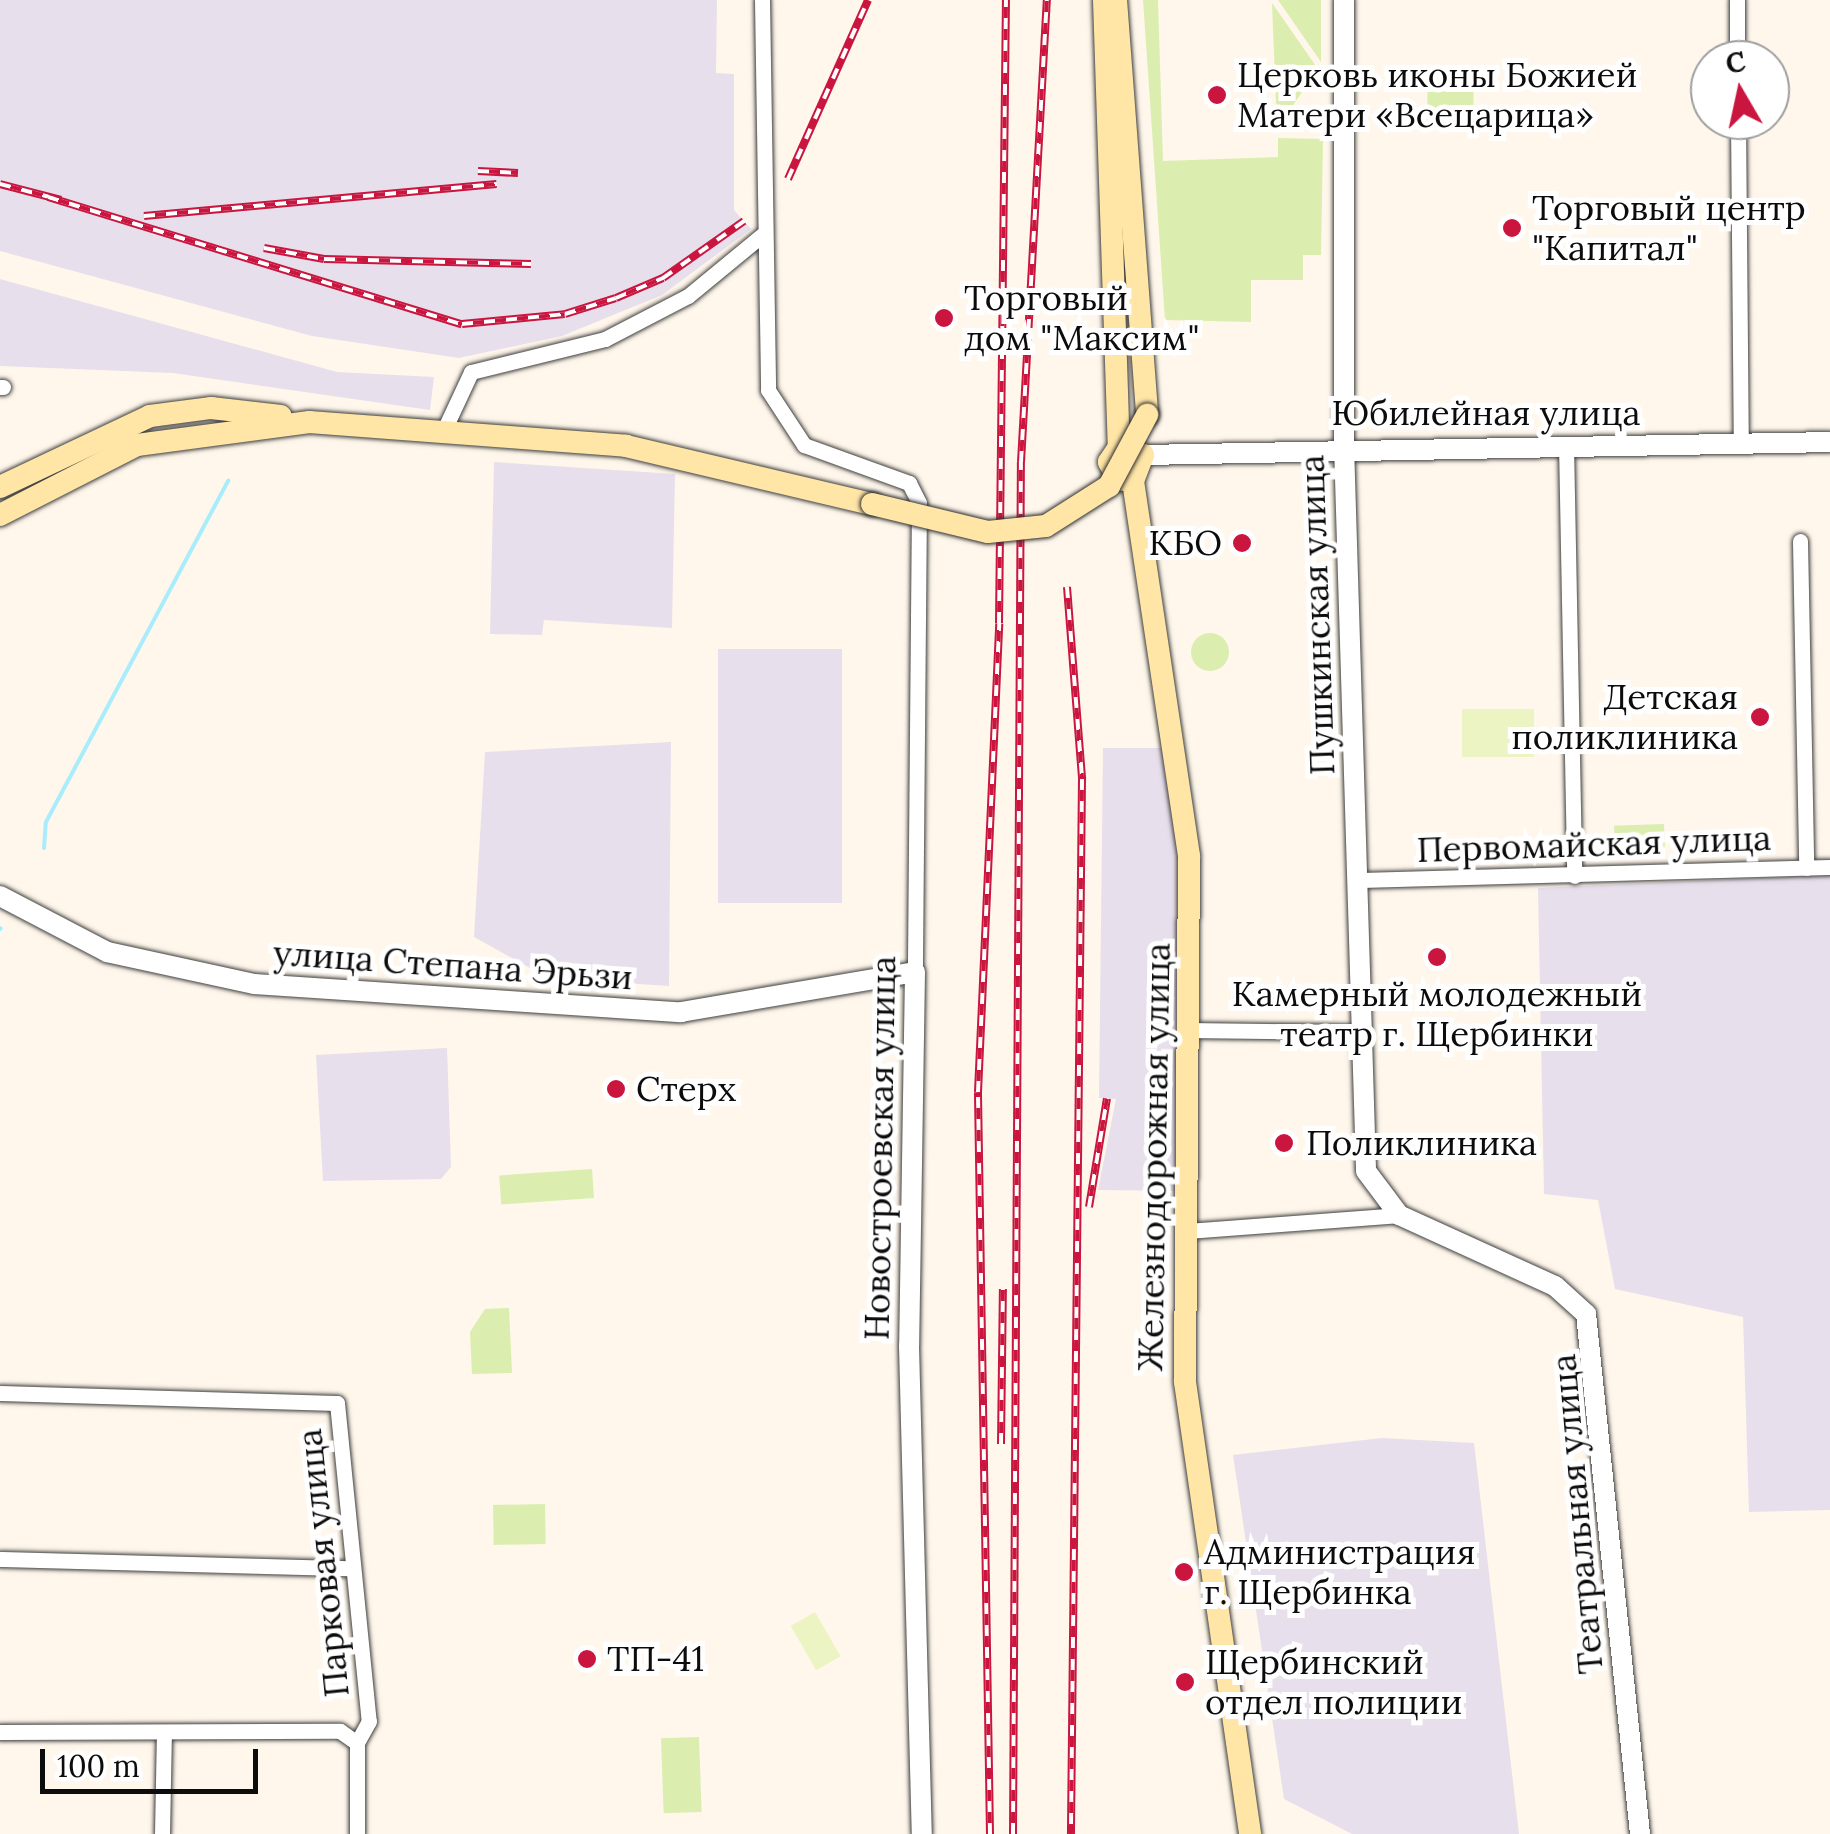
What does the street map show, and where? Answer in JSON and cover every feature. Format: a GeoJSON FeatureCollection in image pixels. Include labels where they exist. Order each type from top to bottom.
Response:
{"type":"FeatureCollection","features":[{"type":"Feature","properties":{"kind":"main road","name":"Железнодорожная улица"},"geometry":{"type":"LineString","coordinates":[[1104,0],[1119,448],[1111,472],[1134,481],[1184,798],[1194,1030],[1185,1382],[1250,1834]]}},
{"type":"Feature","properties":{"kind":"main road"},"geometry":{"type":"LineString","coordinates":[[0,487],[150,416],[211,408],[308,422],[626,446],[975,530],[1022,531],[1096,498],[1127,464],[1147,415],[1116,0]]}},
{"type":"Feature","properties":{"kind":"main road"},"geometry":{"type":"LineString","coordinates":[[0,514],[137,445],[308,422]]}},
{"type":"Feature","properties":{"kind":"main road"},"geometry":{"type":"LineString","coordinates":[[1119,448],[1144,455],[1134,481]]}},
{"type":"Feature","properties":{"kind":"street"},"geometry":{"type":"LineString","coordinates":[[444,430],[471,372],[605,339],[688,296],[762,235],[762,0]]}},
{"type":"Feature","properties":{"kind":"street","name":"Пушкинская улица"},"geometry":{"type":"LineString","coordinates":[[1344,0],[1344,445],[1366,1171],[1399,1215]]}},
{"type":"Feature","properties":{"kind":"street"},"geometry":{"type":"LineString","coordinates":[[1736,0],[1737,40]]}},
{"type":"Feature","properties":{"kind":"street"},"geometry":{"type":"LineString","coordinates":[[1738,140],[1741,444]]}},
{"type":"Feature","properties":{"kind":"street","name":"Новостроевская улица"},"geometry":{"type":"LineString","coordinates":[[762,235],[765,364],[778,415],[830,460],[893,476],[916,492],[920,517],[909,1346],[922,1834]]}},
{"type":"Feature","properties":{"kind":"street","name":"Юбилейная улица"},"geometry":{"type":"LineString","coordinates":[[1144,455],[1344,445],[1830,442]]}},
{"type":"Feature","properties":{"kind":"street"},"geometry":{"type":"LineString","coordinates":[[1566,444],[1574,876]]}},
{"type":"Feature","properties":{"kind":"street"},"geometry":{"type":"LineString","coordinates":[[1800,540],[1806,868]]}},
{"type":"Feature","properties":{"kind":"street","name":"Первомайская улица"},"geometry":{"type":"LineString","coordinates":[[1359,880],[1830,867]]}},
{"type":"Feature","properties":{"kind":"street","name":"улица Степана Эрьзи"},"geometry":{"type":"LineString","coordinates":[[0,896],[108,952],[254,984],[681,1012],[916,972]]}},
{"type":"Feature","properties":{"kind":"street"},"geometry":{"type":"LineString","coordinates":[[1194,1030],[1362,1032]]}},
{"type":"Feature","properties":{"kind":"street","name":"Театральная улица"},"geometry":{"type":"LineString","coordinates":[[1188,1230],[1399,1215],[1555,1286],[1586,1314],[1640,1834]]}},
{"type":"Feature","properties":{"kind":"street","name":"Парковая улица"},"geometry":{"type":"LineString","coordinates":[[0,1393],[337,1403],[369,1720],[358,1743],[357,1834]]}},
{"type":"Feature","properties":{"kind":"street"},"geometry":{"type":"LineString","coordinates":[[0,1560],[351,1568]]}},
{"type":"Feature","properties":{"kind":"street"},"geometry":{"type":"LineString","coordinates":[[0,1732],[340,1731],[358,1743]]}},
{"type":"Feature","properties":{"kind":"street"},"geometry":{"type":"LineString","coordinates":[[162,1834],[164,1732]]}},
{"type":"Feature","properties":{"kind":"shaded area"},"geometry":{"type":"Polygon","coordinates":[[[0,0],[717,0],[716,73],[734,74],[734,210],[751,229],[662,295],[562,336],[459,358],[312,336],[0,251],[0,0]]]}},
{"type":"Feature","properties":{"kind":"shaded area"},"geometry":{"type":"Polygon","coordinates":[[[0,279],[337,372],[434,377],[430,410],[173,373],[0,366],[0,279]]]}},
{"type":"Feature","properties":{"kind":"shaded area"},"geometry":{"type":"Polygon","coordinates":[[[494,462],[675,474],[672,628],[544,620],[542,635],[490,634],[494,462]]]}},
{"type":"Feature","properties":{"kind":"shaded area"},"geometry":{"type":"Polygon","coordinates":[[[718,649],[842,649],[842,903],[718,903],[718,649]]]}},
{"type":"Feature","properties":{"kind":"shaded area"},"geometry":{"type":"Polygon","coordinates":[[[671,742],[669,986],[548,978],[474,937],[485,752],[671,742]]]}},
{"type":"Feature","properties":{"kind":"shaded area"},"geometry":{"type":"Polygon","coordinates":[[[1103,748],[1169,748],[1178,784],[1175,1191],[1098,1190],[1116,1099],[1099,1098],[1103,748]]]}},
{"type":"Feature","properties":{"kind":"shaded area"},"geometry":{"type":"Polygon","coordinates":[[[1830,875],[1830,1510],[1749,1512],[1743,1317],[1615,1289],[1598,1200],[1544,1194],[1538,888],[1830,875]]]}},
{"type":"Feature","properties":{"kind":"shaded area"},"geometry":{"type":"Polygon","coordinates":[[[447,1048],[451,1167],[441,1179],[323,1181],[316,1055],[447,1048]]]}},
{"type":"Feature","properties":{"kind":"shaded area"},"geometry":{"type":"Polygon","coordinates":[[[1382,1438],[1474,1443],[1519,1834],[1352,1834],[1284,1799],[1233,1455],[1382,1438]]]}},
{"type":"Feature","properties":{"kind":"green space"},"geometry":{"type":"Polygon","coordinates":[[[1143,0],[1158,0],[1163,161],[1278,157],[1278,138],[1323,139],[1321,255],[1303,255],[1303,280],[1251,280],[1251,322],[1165,320],[1143,0]]]}},
{"type":"Feature","properties":{"kind":"green space"},"geometry":{"type":"Polygon","coordinates":[[[1278,0],[1321,0],[1321,62],[1278,0]]]}},
{"type":"Feature","properties":{"kind":"green space"},"geometry":{"type":"Polygon","coordinates":[[[1272,3],[1318,69],[1277,128],[1272,3]]]}},
{"type":"Feature","properties":{"kind":"green space"},"geometry":{"type":"Polygon","coordinates":[[[1428,67],[1474,68],[1473,128],[1427,127],[1428,67]]]}},
{"type":"Feature","properties":{"kind":"green space"},"geometry":{"type":"Polygon","coordinates":[[[1210,633],[1223,639],[1229,652],[1223,665],[1210,671],[1197,665],[1191,652],[1197,639],[1210,633]]]}},
{"type":"Feature","properties":{"kind":"green space"},"geometry":{"type":"Polygon","coordinates":[[[1462,709],[1534,709],[1534,757],[1462,757],[1462,709]]]}},
{"type":"Feature","properties":{"kind":"green space"},"geometry":{"type":"Polygon","coordinates":[[[1664,824],[1665,849],[1615,851],[1614,826],[1664,824]]]}},
{"type":"Feature","properties":{"kind":"green space"},"geometry":{"type":"Polygon","coordinates":[[[592,1169],[594,1198],[501,1204],[499,1175],[592,1169]]]}},
{"type":"Feature","properties":{"kind":"green space"},"geometry":{"type":"Polygon","coordinates":[[[509,1308],[512,1373],[472,1374],[470,1332],[485,1309],[509,1308]]]}},
{"type":"Feature","properties":{"kind":"green space"},"geometry":{"type":"Polygon","coordinates":[[[545,1504],[546,1544],[494,1545],[493,1505],[545,1504]]]}},
{"type":"Feature","properties":{"kind":"green space"},"geometry":{"type":"Polygon","coordinates":[[[815,1612],[841,1656],[816,1670],[791,1626],[815,1612]]]}},
{"type":"Feature","properties":{"kind":"green space"},"geometry":{"type":"Polygon","coordinates":[[[699,1737],[702,1812],[664,1813],[661,1738],[699,1737]]]}},
{"type":"Feature","properties":{"kind":"waterway"},"geometry":{"type":"LineString","coordinates":[[44,848],[46,822],[228,481]]}},
{"type":"Feature","properties":{"kind":"railway"},"geometry":{"type":"LineString","coordinates":[[788,179],[868,0]]}},
{"type":"Feature","properties":{"kind":"railway"},"geometry":{"type":"LineString","coordinates":[[990,1834],[978,1092],[999,623],[1006,0]]}},
{"type":"Feature","properties":{"kind":"railway"},"geometry":{"type":"LineString","coordinates":[[1013,1834],[1021,462],[1047,0]]}},
{"type":"Feature","properties":{"kind":"railway"},"geometry":{"type":"LineString","coordinates":[[478,171],[518,173]]}},
{"type":"Feature","properties":{"kind":"railway"},"geometry":{"type":"LineString","coordinates":[[0,184],[61,200]]}},
{"type":"Feature","properties":{"kind":"railway"},"geometry":{"type":"LineString","coordinates":[[144,216],[497,184]]}},
{"type":"Feature","properties":{"kind":"railway"},"geometry":{"type":"LineString","coordinates":[[48,197],[462,324],[565,314],[616,298],[663,278],[744,221]]}},
{"type":"Feature","properties":{"kind":"railway"},"geometry":{"type":"LineString","coordinates":[[264,248],[324,259],[531,264]]}},
{"type":"Feature","properties":{"kind":"railway"},"geometry":{"type":"LineString","coordinates":[[1067,587],[1082,779],[1071,1834]]}},
{"type":"Feature","properties":{"kind":"railway"},"geometry":{"type":"LineString","coordinates":[[1089,1207],[1107,1098]]}},
{"type":"Feature","properties":{"kind":"railway"},"geometry":{"type":"LineString","coordinates":[[1001,1444],[1003,1289]]}},
{"type":"Feature","properties":{"kind":"place","name":"Церковь иконы Божией Матери «Всецарица»"},"geometry":{"type":"Point","coordinates":[1217,95]}},
{"type":"Feature","properties":{"kind":"place","name":"Торговый центр \"Капитал\""},"geometry":{"type":"Point","coordinates":[1512,228]}},
{"type":"Feature","properties":{"kind":"place","name":"Торговый дом \"Максим\""},"geometry":{"type":"Point","coordinates":[944,318]}},
{"type":"Feature","properties":{"kind":"place","name":"КБО"},"geometry":{"type":"Point","coordinates":[1242,543]}},
{"type":"Feature","properties":{"kind":"place","name":"Детская поликлиника"},"geometry":{"type":"Point","coordinates":[1760,717]}},
{"type":"Feature","properties":{"kind":"place","name":"Камерный молодежный театр г. Щербинки"},"geometry":{"type":"Point","coordinates":[1437,957]}},
{"type":"Feature","properties":{"kind":"place","name":"Стерх"},"geometry":{"type":"Point","coordinates":[616,1089]}},
{"type":"Feature","properties":{"kind":"place","name":"Поликлиника"},"geometry":{"type":"Point","coordinates":[1284,1143]}},
{"type":"Feature","properties":{"kind":"place","name":"Администрация г. Щербинка"},"geometry":{"type":"Point","coordinates":[1184,1572]}},
{"type":"Feature","properties":{"kind":"place","name":"ТП-41"},"geometry":{"type":"Point","coordinates":[587,1659]}},
{"type":"Feature","properties":{"kind":"place","name":"Щербинский отдел полиции"},"geometry":{"type":"Point","coordinates":[1185,1682]}}]}
